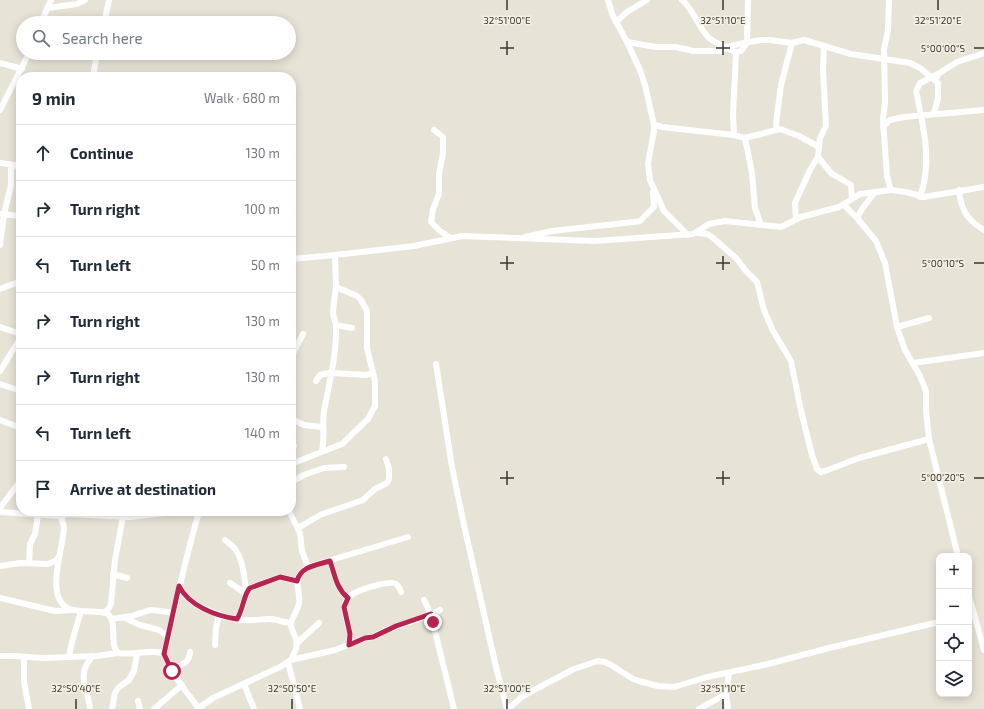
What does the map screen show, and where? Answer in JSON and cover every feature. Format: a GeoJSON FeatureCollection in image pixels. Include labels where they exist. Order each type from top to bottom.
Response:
{"type":"FeatureCollection","features":[{"type":"Feature","properties":{"kind":"street"},"geometry":{"type":"LineString","coordinates":[[44,16],[49,0]]}},
{"type":"Feature","properties":{"kind":"street"},"geometry":{"type":"LineString","coordinates":[[47,8],[77,4],[85,0]]}},
{"type":"Feature","properties":{"kind":"street"},"geometry":{"type":"LineString","coordinates":[[106,16],[109,0]]}},
{"type":"Feature","properties":{"kind":"street"},"geometry":{"type":"LineString","coordinates":[[608,0],[616,22],[640,70],[645,85],[654,125],[648,163],[650,180],[664,211],[688,235]]}},
{"type":"Feature","properties":{"kind":"street"},"geometry":{"type":"LineString","coordinates":[[616,22],[627,12],[648,0]]}},
{"type":"Feature","properties":{"kind":"street"},"geometry":{"type":"LineString","coordinates":[[682,0],[690,9],[699,26],[710,40],[736,53]]}},
{"type":"Feature","properties":{"kind":"street"},"geometry":{"type":"LineString","coordinates":[[736,53],[741,51],[747,43],[748,0]]}},
{"type":"Feature","properties":{"kind":"street"},"geometry":{"type":"LineString","coordinates":[[889,0],[888,30],[884,58],[885,102],[882,120],[888,181],[891,190]]}},
{"type":"Feature","properties":{"kind":"street"},"geometry":{"type":"LineString","coordinates":[[627,42],[656,47],[676,46],[692,51],[714,52],[739,44],[766,40],[792,43],[804,40],[851,54],[866,55],[910,63],[920,68],[938,83],[938,98],[934,113]]}},
{"type":"Feature","properties":{"kind":"street"},"geometry":{"type":"LineString","coordinates":[[777,129],[776,124],[781,85],[792,43]]}},
{"type":"Feature","properties":{"kind":"street"},"geometry":{"type":"LineString","coordinates":[[796,219],[795,209],[797,198],[814,162],[818,157],[826,121],[824,103],[824,46]]}},
{"type":"Feature","properties":{"kind":"street"},"geometry":{"type":"LineString","coordinates":[[824,55],[835,50]]}},
{"type":"Feature","properties":{"kind":"street"},"geometry":{"type":"LineString","coordinates":[[734,135],[733,115],[736,53]]}},
{"type":"Feature","properties":{"kind":"street"},"geometry":{"type":"LineString","coordinates":[[920,196],[924,185],[927,149],[916,91],[920,83],[930,77],[938,74],[957,62],[984,53]]}},
{"type":"Feature","properties":{"kind":"street"},"geometry":{"type":"LineString","coordinates":[[20,72],[25,60]]}},
{"type":"Feature","properties":{"kind":"street"},"geometry":{"type":"LineString","coordinates":[[94,72],[96,60]]}},
{"type":"Feature","properties":{"kind":"street"},"geometry":{"type":"LineString","coordinates":[[0,63],[22,69]]}},
{"type":"Feature","properties":{"kind":"street"},"geometry":{"type":"LineString","coordinates":[[936,81],[938,74]]}},
{"type":"Feature","properties":{"kind":"street"},"geometry":{"type":"LineString","coordinates":[[0,110],[16,80]]}},
{"type":"Feature","properties":{"kind":"street"},"geometry":{"type":"LineString","coordinates":[[883,127],[890,120],[904,117],[921,116],[934,113],[984,110]]}},
{"type":"Feature","properties":{"kind":"street"},"geometry":{"type":"LineString","coordinates":[[654,125],[734,135],[745,138],[777,129],[793,133],[819,147]]}},
{"type":"Feature","properties":{"kind":"street"},"geometry":{"type":"LineString","coordinates":[[434,130],[443,137],[443,144],[439,174],[439,194],[433,209],[431,222],[440,231],[452,238]]}},
{"type":"Feature","properties":{"kind":"street"},"geometry":{"type":"LineString","coordinates":[[745,138],[752,174],[755,208],[761,225]]}},
{"type":"Feature","properties":{"kind":"street"},"geometry":{"type":"LineString","coordinates":[[818,157],[831,173],[851,185],[852,199]]}},
{"type":"Feature","properties":{"kind":"street"},"geometry":{"type":"LineString","coordinates":[[0,163],[16,165]]}},
{"type":"Feature","properties":{"kind":"street"},"geometry":{"type":"LineString","coordinates":[[0,245],[2,214],[11,185],[11,169],[16,166]]}},
{"type":"Feature","properties":{"kind":"street"},"geometry":{"type":"LineString","coordinates":[[883,191],[888,181]]}},
{"type":"Feature","properties":{"kind":"street"},"geometry":{"type":"LineString","coordinates":[[924,185],[929,191],[936,195]]}},
{"type":"Feature","properties":{"kind":"street"},"geometry":{"type":"LineString","coordinates":[[696,233],[706,225],[716,222],[731,221],[774,228],[781,227],[796,219],[832,210],[844,205],[860,194],[891,190],[920,196],[936,195],[984,187]]}},
{"type":"Feature","properties":{"kind":"street"},"geometry":{"type":"LineString","coordinates":[[517,239],[552,231],[627,224],[640,220],[654,207],[653,188]]}},
{"type":"Feature","properties":{"kind":"street"},"geometry":{"type":"LineString","coordinates":[[959,190],[962,209],[984,230]]}},
{"type":"Feature","properties":{"kind":"street"},"geometry":{"type":"LineString","coordinates":[[857,218],[862,208],[875,192]]}},
{"type":"Feature","properties":{"kind":"street"},"geometry":{"type":"LineString","coordinates":[[844,205],[876,241],[885,263],[897,327],[905,350],[920,376],[926,391],[929,440],[957,553]]}},
{"type":"Feature","properties":{"kind":"street"},"geometry":{"type":"LineString","coordinates":[[2,214],[16,215]]}},
{"type":"Feature","properties":{"kind":"street"},"geometry":{"type":"LineString","coordinates":[[296,259],[335,256],[414,246],[452,238],[471,236],[595,241],[688,235],[696,233],[708,234],[736,259],[757,282],[764,310],[773,332],[791,361],[812,456],[817,469],[821,472],[825,471],[859,458],[929,440]]}},
{"type":"Feature","properties":{"kind":"street"},"geometry":{"type":"LineString","coordinates":[[322,451],[324,439],[322,428],[325,401],[334,362],[336,325],[333,315],[333,300],[336,287],[335,256]]}},
{"type":"Feature","properties":{"kind":"street"},"geometry":{"type":"LineString","coordinates":[[0,289],[16,283]]}},
{"type":"Feature","properties":{"kind":"street"},"geometry":{"type":"LineString","coordinates":[[296,462],[344,442],[370,416],[376,402],[374,373],[367,348],[367,311],[357,296],[336,287]]}},
{"type":"Feature","properties":{"kind":"street"},"geometry":{"type":"LineString","coordinates":[[897,327],[929,318]]}},
{"type":"Feature","properties":{"kind":"street"},"geometry":{"type":"LineString","coordinates":[[336,325],[352,328]]}},
{"type":"Feature","properties":{"kind":"street"},"geometry":{"type":"LineString","coordinates":[[0,327],[16,333]]}},
{"type":"Feature","properties":{"kind":"street"},"geometry":{"type":"LineString","coordinates":[[296,347],[303,334]]}},
{"type":"Feature","properties":{"kind":"street"},"geometry":{"type":"LineString","coordinates":[[0,371],[2,362],[16,342]]}},
{"type":"Feature","properties":{"kind":"street"},"geometry":{"type":"LineString","coordinates":[[913,363],[984,353]]}},
{"type":"Feature","properties":{"kind":"street"},"geometry":{"type":"LineString","coordinates":[[436,364],[452,467],[496,667],[507,709],[523,696],[534,690],[574,669],[598,661],[605,662],[633,679],[666,687],[674,687],[690,681],[729,673],[936,623]]}},
{"type":"Feature","properties":{"kind":"street"},"geometry":{"type":"LineString","coordinates":[[316,381],[320,375],[332,373],[366,375],[374,373]]}},
{"type":"Feature","properties":{"kind":"street"},"geometry":{"type":"LineString","coordinates":[[0,384],[16,389]]}},
{"type":"Feature","properties":{"kind":"street"},"geometry":{"type":"LineString","coordinates":[[296,421],[322,428]]}},
{"type":"Feature","properties":{"kind":"street"},"geometry":{"type":"LineString","coordinates":[[2,423],[16,427]]}},
{"type":"Feature","properties":{"kind":"street"},"geometry":{"type":"LineString","coordinates":[[298,528],[320,515],[363,500],[375,489],[387,484],[389,480],[389,469],[386,459]]}},
{"type":"Feature","properties":{"kind":"street"},"geometry":{"type":"LineString","coordinates":[[296,479],[324,468],[344,467]]}},
{"type":"Feature","properties":{"kind":"street"},"geometry":{"type":"LineString","coordinates":[[0,508],[16,487]]}},
{"type":"Feature","properties":{"kind":"street"},"geometry":{"type":"LineString","coordinates":[[0,512],[16,513]]}},
{"type":"Feature","properties":{"kind":"street"},"geometry":{"type":"LineString","coordinates":[[29,563],[30,544],[40,516]]}},
{"type":"Feature","properties":{"kind":"street"},"geometry":{"type":"LineString","coordinates":[[63,516],[64,528],[59,557],[58,593],[64,605],[69,609],[107,613],[113,622],[114,647],[118,653]]}},
{"type":"Feature","properties":{"kind":"street"},"geometry":{"type":"LineString","coordinates":[[104,612],[111,604],[113,574],[124,516]]}},
{"type":"Feature","properties":{"kind":"street"},"geometry":{"type":"LineString","coordinates":[[199,516],[179,586],[164,654],[171,669],[198,709],[213,698],[290,661],[335,650],[365,638],[373,637],[396,626],[430,615],[440,610]]}},
{"type":"Feature","properties":{"kind":"street"},"geometry":{"type":"LineString","coordinates":[[291,516],[298,528],[301,537],[302,551],[308,567]]}},
{"type":"Feature","properties":{"kind":"street"},"geometry":{"type":"LineString","coordinates":[[300,709],[290,661],[296,649],[297,643],[291,629],[291,623],[299,602],[297,581],[303,570],[308,567],[408,537]]}},
{"type":"Feature","properties":{"kind":"street"},"geometry":{"type":"LineString","coordinates":[[225,540],[235,549],[244,573],[246,593],[242,610],[237,619]]}},
{"type":"Feature","properties":{"kind":"street"},"geometry":{"type":"LineString","coordinates":[[0,566],[12,563],[50,564],[59,557]]}},
{"type":"Feature","properties":{"kind":"street"},"geometry":{"type":"LineString","coordinates":[[330,561],[336,582],[348,598]]}},
{"type":"Feature","properties":{"kind":"street"},"geometry":{"type":"LineString","coordinates":[[113,574],[127,578]]}},
{"type":"Feature","properties":{"kind":"street"},"geometry":{"type":"LineString","coordinates":[[246,593],[250,588],[280,577],[297,581]]}},
{"type":"Feature","properties":{"kind":"street"},"geometry":{"type":"LineString","coordinates":[[230,583],[246,593]]}},
{"type":"Feature","properties":{"kind":"street"},"geometry":{"type":"LineString","coordinates":[[349,645],[350,634],[344,607],[348,598],[362,590],[386,583],[396,584],[402,592]]}},
{"type":"Feature","properties":{"kind":"street"},"geometry":{"type":"LineString","coordinates":[[179,586],[182,592],[192,602],[207,610],[219,614],[237,619],[271,619],[291,623]]}},
{"type":"Feature","properties":{"kind":"street"},"geometry":{"type":"LineString","coordinates":[[0,598],[55,610],[78,610]]}},
{"type":"Feature","properties":{"kind":"street"},"geometry":{"type":"LineString","coordinates":[[424,600],[430,615],[454,709]]}},
{"type":"Feature","properties":{"kind":"street"},"geometry":{"type":"LineString","coordinates":[[69,657],[71,645],[76,632],[78,610]]}},
{"type":"Feature","properties":{"kind":"street"},"geometry":{"type":"LineString","coordinates":[[112,619],[125,618],[150,610],[173,614]]}},
{"type":"Feature","properties":{"kind":"street"},"geometry":{"type":"LineString","coordinates":[[215,645],[219,614]]}},
{"type":"Feature","properties":{"kind":"street"},"geometry":{"type":"LineString","coordinates":[[125,618],[140,625],[159,630],[168,637]]}},
{"type":"Feature","properties":{"kind":"street"},"geometry":{"type":"LineString","coordinates":[[972,618],[984,650]]}},
{"type":"Feature","properties":{"kind":"street"},"geometry":{"type":"LineString","coordinates":[[297,643],[319,623]]}},
{"type":"Feature","properties":{"kind":"street"},"geometry":{"type":"LineString","coordinates":[[0,656],[43,658],[77,657],[118,653],[137,654],[155,651],[164,654]]}},
{"type":"Feature","properties":{"kind":"street"},"geometry":{"type":"LineString","coordinates":[[171,669],[187,661],[190,657],[190,652]]}},
{"type":"Feature","properties":{"kind":"street"},"geometry":{"type":"LineString","coordinates":[[112,709],[115,693],[118,688],[129,680],[134,671],[137,654]]}},
{"type":"Feature","properties":{"kind":"street"},"geometry":{"type":"LineString","coordinates":[[90,709],[89,699],[83,683],[83,673],[93,656]]}},
{"type":"Feature","properties":{"kind":"street"},"geometry":{"type":"LineString","coordinates":[[24,657],[24,682],[28,709]]}},
{"type":"Feature","properties":{"kind":"street"},"geometry":{"type":"LineString","coordinates":[[77,657],[82,659],[86,666]]}},
{"type":"Feature","properties":{"kind":"street"},"geometry":{"type":"LineString","coordinates":[[728,709],[726,694],[729,673]]}},
{"type":"Feature","properties":{"kind":"street"},"geometry":{"type":"LineString","coordinates":[[244,684],[254,709]]}},
{"type":"Feature","properties":{"kind":"street"},"geometry":{"type":"LineString","coordinates":[[154,709],[182,685]]}},
{"type":"Feature","properties":{"kind":"street"},"geometry":{"type":"LineString","coordinates":[[698,709],[726,694]]}},
{"type":"Feature","properties":{"kind":"street"},"geometry":{"type":"LineString","coordinates":[[138,701],[140,709]]}},
{"type":"Feature","properties":{"kind":"route"},"geometry":{"type":"LineString","coordinates":[[172,671],[164,654],[179,586],[186,597],[197,605],[215,613],[237,619],[241,613],[248,589],[280,577],[297,581],[303,570],[306,568],[330,561],[336,582],[344,595],[348,598],[344,605],[344,610],[350,630],[349,645],[431,614],[433,622]]}}]}
